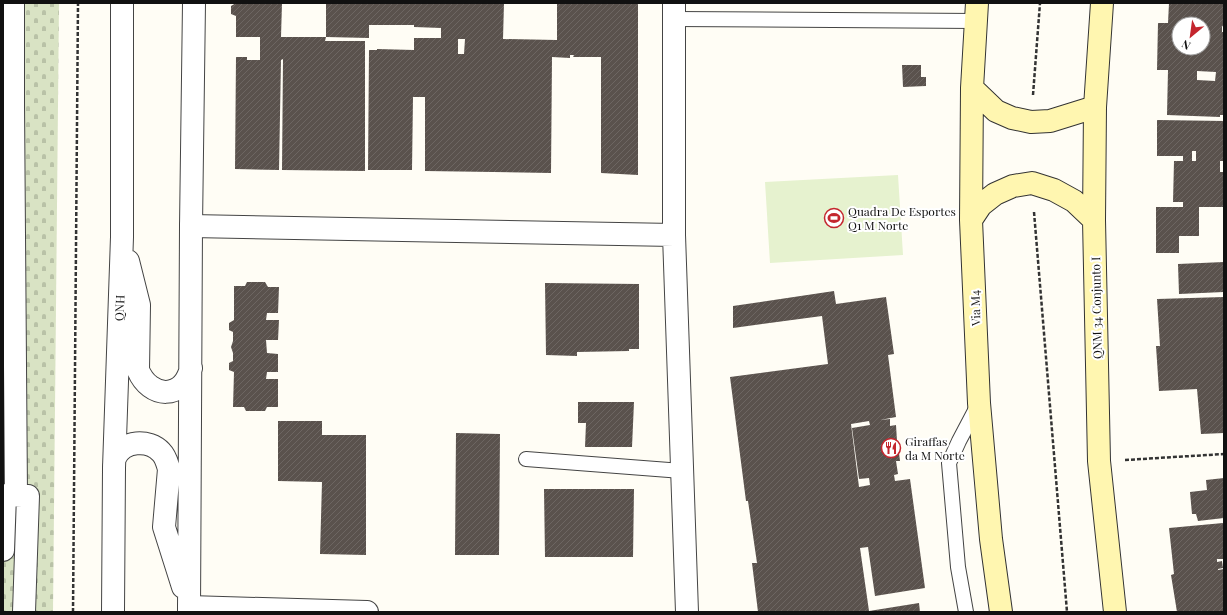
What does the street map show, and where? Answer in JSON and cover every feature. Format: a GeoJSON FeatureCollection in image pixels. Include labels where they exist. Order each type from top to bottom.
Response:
{"type":"FeatureCollection","features":[{"type":"Feature","properties":{"kind":"main road","name":"QNM 34 Conjunto I"},"geometry":{"type":"LineString","coordinates":[[1102,3],[1095,107],[1094,220],[1099,461],[1115,612]]}},
{"type":"Feature","properties":{"kind":"main road","name":"Via M4"},"geometry":{"type":"LineString","coordinates":[[977,12],[972,88],[971,220],[979,403],[990,539],[1001,612]]}},
{"type":"Feature","properties":{"kind":"main road"},"geometry":{"type":"LineString","coordinates":[[972,88],[996,111],[1012,118],[1032,122],[1050,121],[1095,107]]}},
{"type":"Feature","properties":{"kind":"main road"},"geometry":{"type":"LineString","coordinates":[[971,220],[982,205],[995,194],[1013,186],[1032,184],[1054,190],[1074,201],[1094,220]]}},
{"type":"Feature","properties":{"kind":"main road"},"geometry":{"type":"LineString","coordinates":[[990,539],[1014,612]]}},
{"type":"Feature","properties":{"kind":"street"},"geometry":{"type":"LineString","coordinates":[[13,3],[16,495]]}},
{"type":"Feature","properties":{"kind":"street","name":"QNH"},"geometry":{"type":"LineString","coordinates":[[112,612],[114,468],[122,237],[122,3]]}},
{"type":"Feature","properties":{"kind":"street"},"geometry":{"type":"LineString","coordinates":[[189,610],[194,3]]}},
{"type":"Feature","properties":{"kind":"street"},"geometry":{"type":"LineString","coordinates":[[674,11],[674,235],[687,612]]}},
{"type":"Feature","properties":{"kind":"street"},"geometry":{"type":"LineString","coordinates":[[191,226],[674,235]]}},
{"type":"Feature","properties":{"kind":"street"},"geometry":{"type":"LineString","coordinates":[[122,237],[139,305],[138,370],[142,379],[148,386],[157,391],[167,392],[176,390],[189,377],[191,368]]}},
{"type":"Feature","properties":{"kind":"street"},"geometry":{"type":"LineString","coordinates":[[114,468],[115,458],[121,450],[137,443],[146,443],[162,452],[169,469],[164,527],[189,610]]}},
{"type":"Feature","properties":{"kind":"street"},"geometry":{"type":"LineString","coordinates":[[3,550],[5,495],[28,496],[24,612]]}},
{"type":"Feature","properties":{"kind":"street"},"geometry":{"type":"LineString","coordinates":[[189,610],[367,612]]}},
{"type":"Feature","properties":{"kind":"lane"},"geometry":{"type":"LineString","coordinates":[[674,11],[977,12]]}},
{"type":"Feature","properties":{"kind":"lane"},"geometry":{"type":"LineString","coordinates":[[966,612],[958,567],[949,464],[979,403]]}},
{"type":"Feature","properties":{"kind":"lane"},"geometry":{"type":"LineString","coordinates":[[526,459],[682,471]]}},
{"type":"Feature","properties":{"kind":"path"},"geometry":{"type":"LineString","coordinates":[[73,612],[78,3]]}},
{"type":"Feature","properties":{"kind":"path"},"geometry":{"type":"LineString","coordinates":[[1032,122],[1040,3]]}},
{"type":"Feature","properties":{"kind":"path"},"geometry":{"type":"LineString","coordinates":[[1032,184],[1067,612]]}},
{"type":"Feature","properties":{"kind":"path"},"geometry":{"type":"LineString","coordinates":[[1099,461],[1224,454]]}},
{"type":"Feature","properties":{"kind":"green space"},"geometry":{"type":"Polygon","coordinates":[[[3,3],[59,3],[53,612],[3,612],[3,3]]]}},
{"type":"Feature","properties":{"kind":"green space","name":"Quadra De Esportes Q1 M Norte"},"geometry":{"type":"Polygon","coordinates":[[[898,175],[903,255],[770,263],[765,182],[898,175]]]}},
{"type":"Feature","properties":{"kind":"building"},"geometry":{"type":"Polygon","coordinates":[[[236,3],[282,3],[281,37],[326,37],[325,41],[365,41],[365,171],[282,170],[283,59],[281,60],[279,170],[235,169],[236,57],[247,57],[247,60],[260,60],[260,37],[236,37],[236,16],[231,14],[231,6],[236,3]]]}},
{"type":"Feature","properties":{"kind":"building"},"geometry":{"type":"Polygon","coordinates":[[[326,3],[504,3],[503,39],[557,40],[557,3],[638,3],[638,175],[601,173],[601,57],[573,57],[574,55],[570,55],[570,58],[552,57],[551,173],[425,171],[425,97],[413,97],[412,170],[368,170],[369,50],[414,50],[414,38],[441,38],[441,28],[414,27],[414,25],[369,25],[369,38],[326,37],[326,3]],[[458,39],[458,54],[464,54],[465,39],[458,39]]]}},
{"type":"Feature","properties":{"kind":"building"},"geometry":{"type":"Polygon","coordinates":[[[1169,3],[1224,3],[1224,27],[1222,26],[1222,32],[1224,32],[1224,115],[1220,115],[1220,117],[1167,115],[1168,70],[1157,70],[1158,23],[1168,23],[1169,3]],[[1197,71],[1197,80],[1215,81],[1216,72],[1197,71]]]}},
{"type":"Feature","properties":{"kind":"building"},"geometry":{"type":"Polygon","coordinates":[[[902,65],[921,65],[921,77],[926,77],[926,86],[903,87],[902,65]]]}},
{"type":"Feature","properties":{"kind":"building"},"geometry":{"type":"Polygon","coordinates":[[[1157,120],[1224,121],[1224,161],[1220,161],[1220,172],[1224,172],[1224,207],[1199,207],[1199,236],[1179,236],[1179,253],[1156,253],[1156,207],[1183,207],[1183,202],[1173,202],[1174,161],[1183,161],[1183,156],[1157,156],[1157,120]],[[1192,151],[1192,161],[1196,161],[1196,151],[1192,151]]]}},
{"type":"Feature","properties":{"kind":"building"},"geometry":{"type":"Polygon","coordinates":[[[1224,262],[1224,292],[1179,294],[1178,264],[1224,262]]]}},
{"type":"Feature","properties":{"kind":"building"},"geometry":{"type":"Polygon","coordinates":[[[247,282],[265,282],[268,287],[279,287],[278,313],[267,313],[266,320],[279,320],[278,340],[266,340],[267,353],[278,354],[278,372],[267,372],[266,379],[278,379],[278,407],[267,407],[265,411],[246,411],[244,407],[233,407],[234,372],[229,370],[229,363],[233,361],[231,347],[233,332],[229,330],[229,323],[234,320],[234,286],[245,286],[247,282]]]}},
{"type":"Feature","properties":{"kind":"building"},"geometry":{"type":"Polygon","coordinates":[[[545,283],[639,284],[639,349],[629,349],[629,351],[577,352],[577,356],[546,355],[545,283]]]}},
{"type":"Feature","properties":{"kind":"building"},"geometry":{"type":"Polygon","coordinates":[[[834,291],[836,304],[886,297],[894,354],[888,355],[896,417],[880,420],[890,419],[890,426],[896,425],[897,441],[893,442],[894,446],[898,445],[900,461],[896,461],[898,474],[894,475],[895,481],[910,479],[925,588],[875,596],[868,547],[860,548],[869,611],[919,603],[920,612],[758,612],[752,563],[757,563],[748,501],[746,501],[730,377],[828,364],[822,316],[733,328],[733,306],[834,291]],[[869,421],[851,424],[859,487],[870,485],[869,478],[859,479],[852,428],[870,425],[869,421]]]}},
{"type":"Feature","properties":{"kind":"building"},"geometry":{"type":"Polygon","coordinates":[[[1224,297],[1224,433],[1201,434],[1197,389],[1159,391],[1156,346],[1160,346],[1157,299],[1224,297]]]}},
{"type":"Feature","properties":{"kind":"building"},"geometry":{"type":"Polygon","coordinates":[[[578,402],[634,402],[632,447],[585,447],[586,423],[578,423],[578,402]]]}},
{"type":"Feature","properties":{"kind":"building"},"geometry":{"type":"Polygon","coordinates":[[[278,421],[322,421],[322,435],[366,435],[366,555],[320,554],[322,482],[278,481],[278,421]]]}},
{"type":"Feature","properties":{"kind":"building"},"geometry":{"type":"Polygon","coordinates":[[[456,433],[500,434],[499,555],[455,555],[456,433]]]}},
{"type":"Feature","properties":{"kind":"building"},"geometry":{"type":"Polygon","coordinates":[[[1224,478],[1224,518],[1198,521],[1196,514],[1192,514],[1190,492],[1207,490],[1206,480],[1224,478]]]}},
{"type":"Feature","properties":{"kind":"building"},"geometry":{"type":"Polygon","coordinates":[[[544,489],[634,489],[633,557],[545,557],[544,489]]]}},
{"type":"Feature","properties":{"kind":"building"},"geometry":{"type":"Polygon","coordinates":[[[1223,523],[1224,559],[1217,559],[1217,562],[1222,561],[1223,568],[1218,570],[1224,569],[1224,612],[1177,612],[1171,575],[1174,574],[1169,528],[1223,523]]]}},
{"type":"Feature","properties":{"kind":"place","name":"Quadra De Esportes Q1 M Norte"},"geometry":{"type":"Point","coordinates":[834,218]}},
{"type":"Feature","properties":{"kind":"place","name":"Giraffas da M Norte"},"geometry":{"type":"Point","coordinates":[891,448]}}]}
